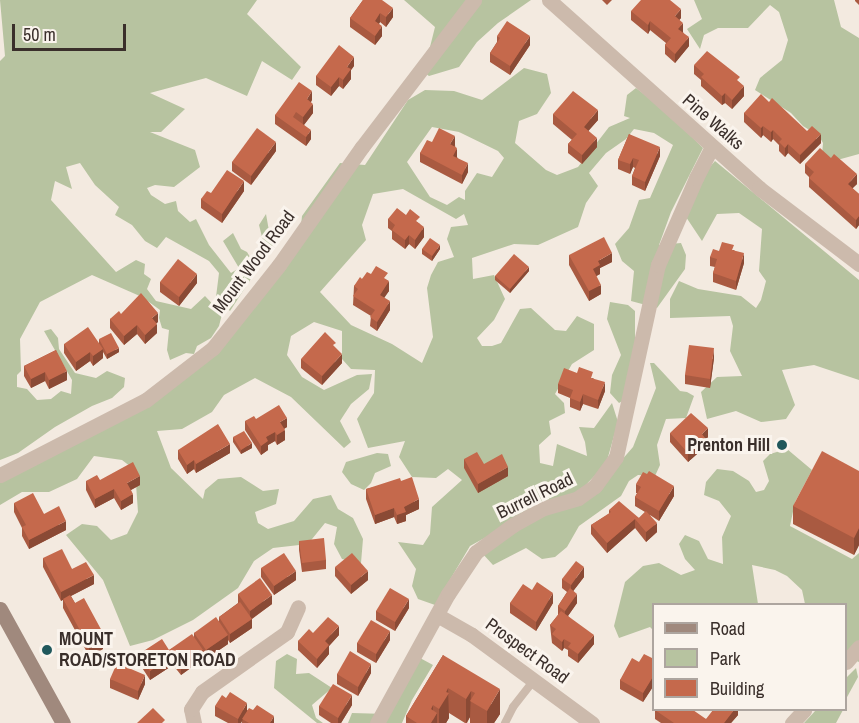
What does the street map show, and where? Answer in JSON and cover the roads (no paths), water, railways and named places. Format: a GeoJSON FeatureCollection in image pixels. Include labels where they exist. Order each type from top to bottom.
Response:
{"type":"FeatureCollection","features":[{"type":"Feature","properties":{"kind":"main road"},"geometry":{"type":"LineString","coordinates":[[0,609],[63,723]]}},
{"type":"Feature","properties":{"kind":"street","name":"Pine Walks"},"geometry":{"type":"LineString","coordinates":[[549,0],[759,188],[859,264]]}},
{"type":"Feature","properties":{"kind":"street","name":"Mount Wood Road"},"geometry":{"type":"LineString","coordinates":[[0,476],[146,400],[213,348],[279,265],[362,147],[471,2]]}},
{"type":"Feature","properties":{"kind":"street","name":"Burrell Road"},"geometry":{"type":"LineString","coordinates":[[377,723],[437,615],[476,552],[513,525],[544,508],[578,498],[595,486],[615,457],[658,265],[712,147]]}},
{"type":"Feature","properties":{"kind":"street"},"geometry":{"type":"LineString","coordinates":[[194,723],[191,709],[202,692],[287,632],[298,607]]}},
{"type":"Feature","properties":{"kind":"street","name":"Prospect Road"},"geometry":{"type":"LineString","coordinates":[[437,615],[472,635],[592,723]]}},
{"type":"Feature","properties":{"kind":"street"},"geometry":{"type":"LineString","coordinates":[[847,661],[859,647]]}},
{"type":"Feature","properties":{"kind":"street"},"geometry":{"type":"LineString","coordinates":[[792,723],[803,711]]}},
{"type":"Feature","properties":{"kind":"lane"},"geometry":{"type":"LineString","coordinates":[[505,723],[513,707],[534,680]]}},
{"type":"Feature","properties":{"kind":"place","name":"Prenton Hill"},"geometry":{"type":"Point","coordinates":[782,445]}},
{"type":"Feature","properties":{"kind":"place","name":"MOUNT ROAD/STORETON ROAD"},"geometry":{"type":"Point","coordinates":[47,650]}}]}
